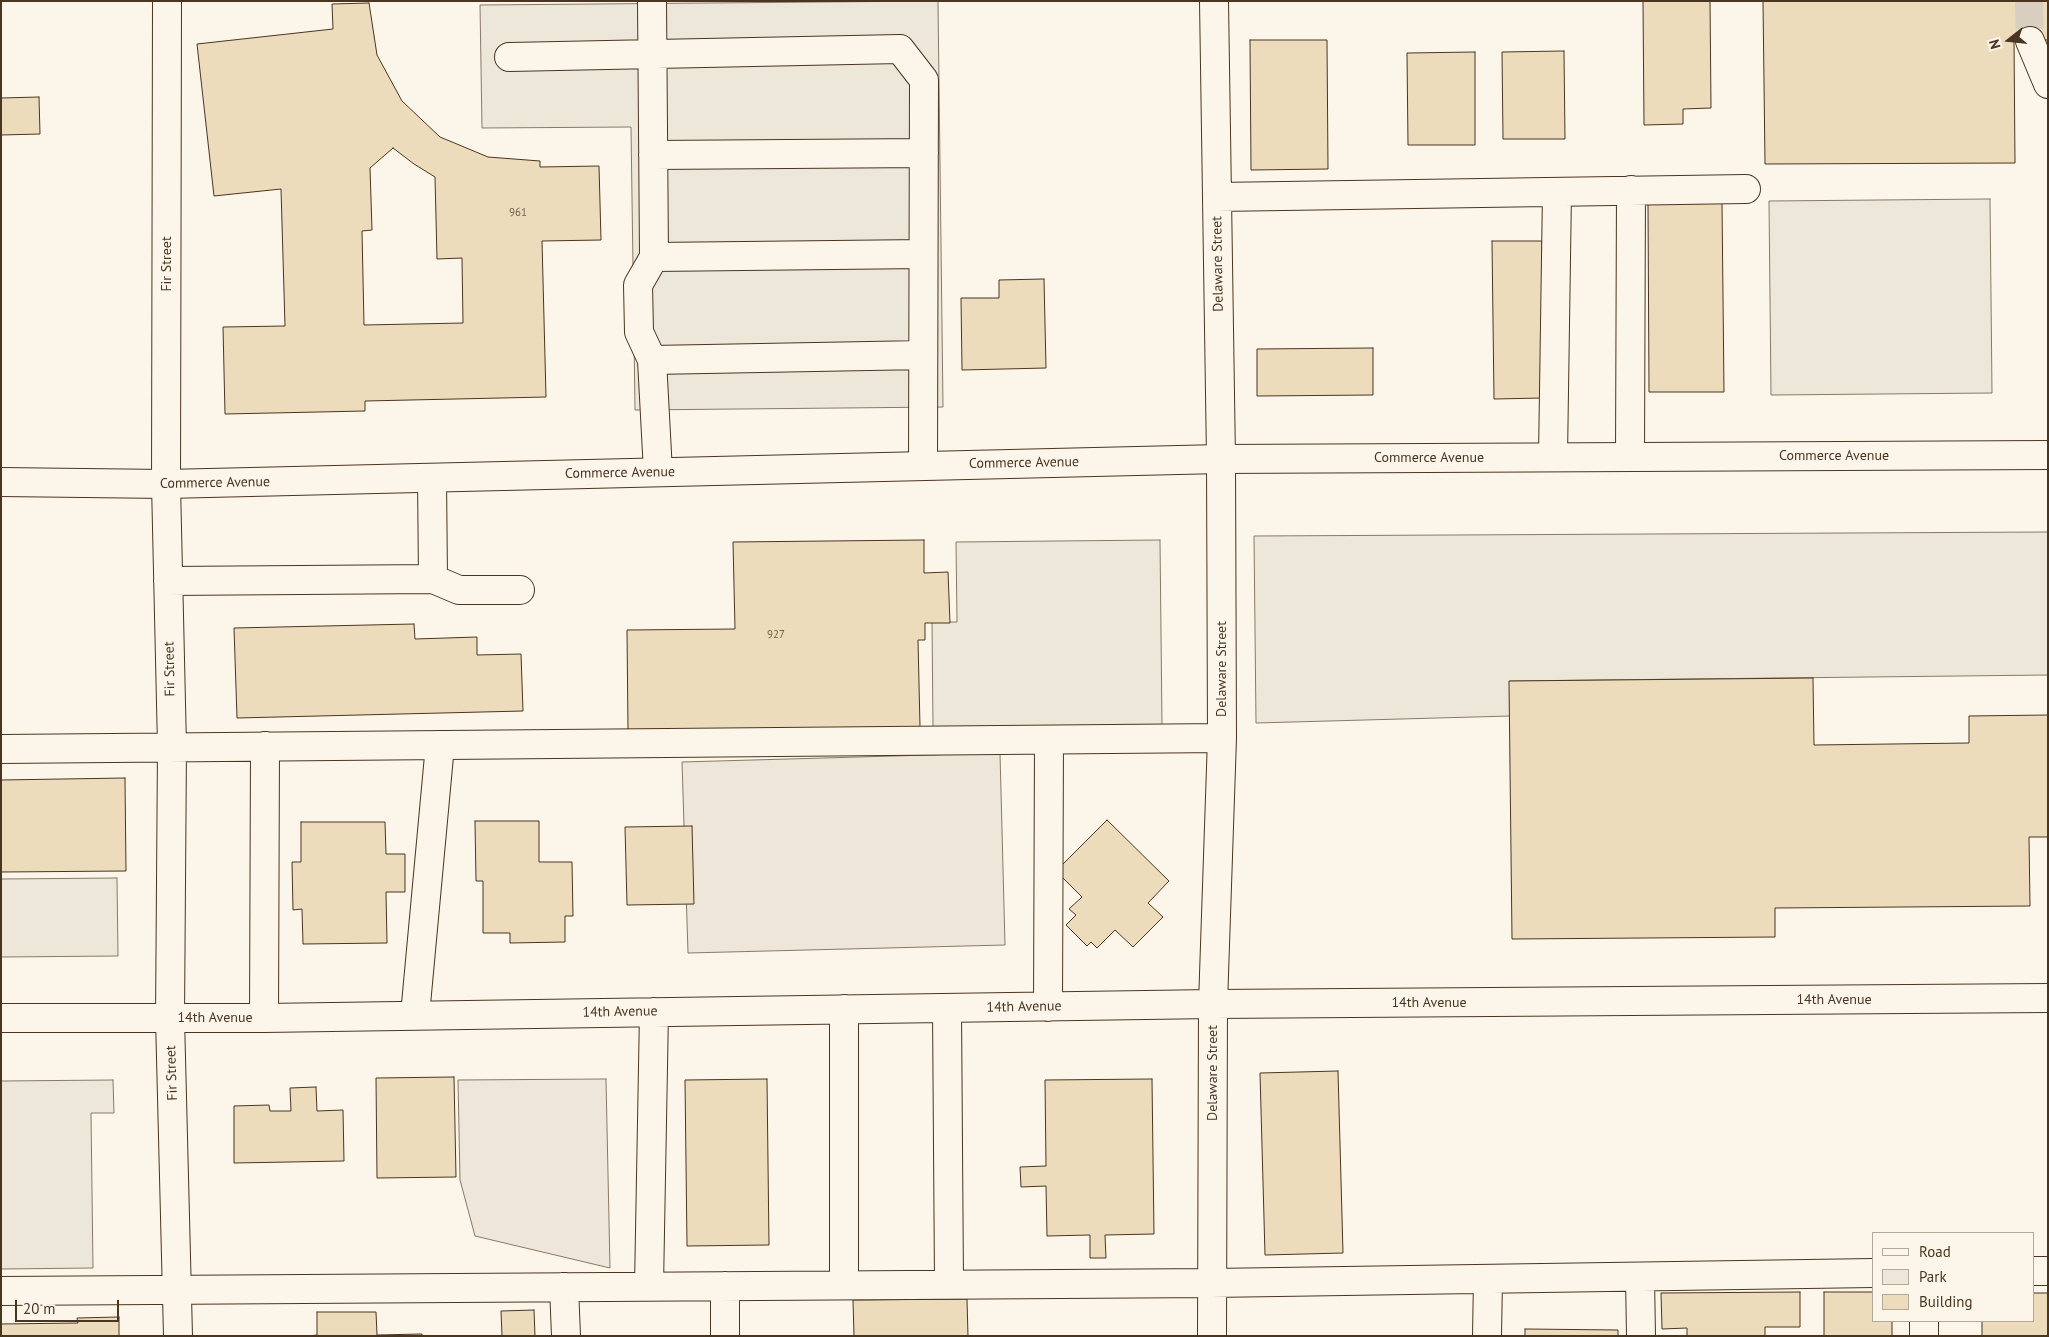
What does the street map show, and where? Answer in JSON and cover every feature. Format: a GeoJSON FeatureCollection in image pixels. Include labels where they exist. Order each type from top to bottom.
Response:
{"type":"FeatureCollection","features":[{"type":"Feature","properties":{"kind":"street","name":"Fir Street"},"geometry":{"type":"LineString","coordinates":[[168,1],[166,484],[172,747],[170,1018],[178,1336]]}},
{"type":"Feature","properties":{"kind":"street"},"geometry":{"type":"LineString","coordinates":[[652,1],[654,256],[638,285],[639,332],[652,360],[658,472]]}},
{"type":"Feature","properties":{"kind":"street","name":"Delaware Street"},"geometry":{"type":"LineString","coordinates":[[1212,1336],[1213,1004],[1222,738],[1214,1]]}},
{"type":"Feature","properties":{"kind":"street"},"geometry":{"type":"LineString","coordinates":[[2030,40],[2048,84]]}},
{"type":"Feature","properties":{"kind":"street"},"geometry":{"type":"LineString","coordinates":[[509,57],[900,49],[924,80],[923,466]]}},
{"type":"Feature","properties":{"kind":"street"},"geometry":{"type":"LineString","coordinates":[[653,155],[924,153]]}},
{"type":"Feature","properties":{"kind":"street"},"geometry":{"type":"LineString","coordinates":[[1217,198],[1746,189]]}},
{"type":"Feature","properties":{"kind":"street"},"geometry":{"type":"LineString","coordinates":[[1630,457],[1631,190]]}},
{"type":"Feature","properties":{"kind":"street"},"geometry":{"type":"LineString","coordinates":[[1553,457],[1557,192]]}},
{"type":"Feature","properties":{"kind":"street"},"geometry":{"type":"LineString","coordinates":[[654,256],[923,254]]}},
{"type":"Feature","properties":{"kind":"street"},"geometry":{"type":"LineString","coordinates":[[652,360],[923,355]]}},
{"type":"Feature","properties":{"kind":"street","name":"Commerce Avenue"},"geometry":{"type":"LineString","coordinates":[[1,482],[166,484],[1220,459],[2048,454]]}},
{"type":"Feature","properties":{"kind":"street"},"geometry":{"type":"LineString","coordinates":[[432,478],[433,579]]}},
{"type":"Feature","properties":{"kind":"street"},"geometry":{"type":"LineString","coordinates":[[168,581],[433,579],[460,590],[520,590]]}},
{"type":"Feature","properties":{"kind":"street"},"geometry":{"type":"LineString","coordinates":[[1,749],[1222,738]]}},
{"type":"Feature","properties":{"kind":"street"},"geometry":{"type":"LineString","coordinates":[[1048,1007],[1049,740]]}},
{"type":"Feature","properties":{"kind":"street"},"geometry":{"type":"LineString","coordinates":[[415,1015],[440,745]]}},
{"type":"Feature","properties":{"kind":"street"},"geometry":{"type":"LineString","coordinates":[[264,1018],[265,746]]}},
{"type":"Feature","properties":{"kind":"street","name":"14th Avenue"},"geometry":{"type":"LineString","coordinates":[[1,1018],[264,1018],[1213,1004],[2048,998]]}},
{"type":"Feature","properties":{"kind":"street"},"geometry":{"type":"LineString","coordinates":[[947,1008],[949,1284]]}},
{"type":"Feature","properties":{"kind":"street"},"geometry":{"type":"LineString","coordinates":[[844,1009],[844,1285]]}},
{"type":"Feature","properties":{"kind":"street"},"geometry":{"type":"LineString","coordinates":[[649,1286],[654,1012]]}},
{"type":"Feature","properties":{"kind":"street"},"geometry":{"type":"LineString","coordinates":[[2034,1271],[2048,1271]]}},
{"type":"Feature","properties":{"kind":"street"},"geometry":{"type":"LineString","coordinates":[[1,1291],[1212,1283],[1872,1274]]}},
{"type":"Feature","properties":{"kind":"street"},"geometry":{"type":"LineString","coordinates":[[1640,1277],[1641,1336]]}},
{"type":"Feature","properties":{"kind":"street"},"geometry":{"type":"LineString","coordinates":[[1487,1336],[1488,1279]]}},
{"type":"Feature","properties":{"kind":"street"},"geometry":{"type":"LineString","coordinates":[[724,1286],[725,1336]]}},
{"type":"Feature","properties":{"kind":"street"},"geometry":{"type":"LineString","coordinates":[[564,1287],[566,1336]]}},
{"type":"Feature","properties":{"kind":"street"},"geometry":{"type":"LineString","coordinates":[[1924,1322],[1924,1336]]}},
{"type":"Feature","properties":{"kind":"green space"},"geometry":{"type":"Polygon","coordinates":[[[1000,753],[1005,945],[688,953],[682,762],[1000,753]]]}},
{"type":"Feature","properties":{"kind":"green space"},"geometry":{"type":"Polygon","coordinates":[[[606,1079],[610,1268],[475,1236],[460,1180],[458,1080],[606,1079]]]}},
{"type":"Feature","properties":{"kind":"shaded area"},"geometry":{"type":"Polygon","coordinates":[[[938,1],[943,407],[635,410],[631,127],[482,128],[480,5],[938,1]]]}},
{"type":"Feature","properties":{"kind":"shaded area"},"geometry":{"type":"Polygon","coordinates":[[[1990,199],[1992,393],[1771,395],[1769,201],[1990,199]]]}},
{"type":"Feature","properties":{"kind":"shaded area"},"geometry":{"type":"Polygon","coordinates":[[[2048,532],[2048,675],[1510,681],[1510,716],[1256,723],[1254,536],[2048,532]]]}},
{"type":"Feature","properties":{"kind":"shaded area"},"geometry":{"type":"Polygon","coordinates":[[[1160,540],[1162,725],[933,728],[932,622],[957,622],[956,542],[1160,540]]]}},
{"type":"Feature","properties":{"kind":"shaded area"},"geometry":{"type":"Polygon","coordinates":[[[117,878],[118,956],[1,957],[1,879],[117,878]]]}},
{"type":"Feature","properties":{"kind":"shaded area"},"geometry":{"type":"Polygon","coordinates":[[[113,1080],[114,1113],[91,1113],[93,1268],[1,1269],[1,1081],[113,1080]]]}},
{"type":"Feature","properties":{"kind":"building"},"geometry":{"type":"Polygon","coordinates":[[[1643,1],[1710,1],[1711,108],[1683,109],[1683,124],[1644,125],[1643,1]]]}},
{"type":"Feature","properties":{"kind":"building"},"geometry":{"type":"Polygon","coordinates":[[[1763,1],[2048,1],[2048,40],[2014,40],[2015,163],[1765,164],[1763,1]]]}},
{"type":"Feature","properties":{"kind":"building"},"geometry":{"type":"Polygon","coordinates":[[[369,3],[377,55],[402,101],[440,137],[488,157],[540,161],[540,167],[599,166],[601,240],[542,241],[546,397],[365,401],[365,411],[225,414],[223,327],[285,326],[281,189],[214,196],[197,44],[333,29],[332,4],[369,3]],[[393,148],[370,168],[372,230],[362,231],[364,325],[463,323],[462,258],[437,259],[435,177],[393,148]]]}},
{"type":"Feature","properties":{"kind":"building"},"geometry":{"type":"Polygon","coordinates":[[[1250,40],[1327,40],[1328,169],[1251,170],[1250,40]]]}},
{"type":"Feature","properties":{"kind":"building"},"geometry":{"type":"Polygon","coordinates":[[[1564,51],[1565,139],[1503,139],[1502,52],[1564,51]]]}},
{"type":"Feature","properties":{"kind":"building"},"geometry":{"type":"Polygon","coordinates":[[[1475,52],[1475,145],[1408,145],[1407,53],[1475,52]]]}},
{"type":"Feature","properties":{"kind":"building"},"geometry":{"type":"Polygon","coordinates":[[[39,97],[40,134],[1,135],[1,98],[39,97]]]}},
{"type":"Feature","properties":{"kind":"building"},"geometry":{"type":"Polygon","coordinates":[[[1722,202],[1724,392],[1649,392],[1648,203],[1722,202]]]}},
{"type":"Feature","properties":{"kind":"building"},"geometry":{"type":"Polygon","coordinates":[[[1492,241],[1542,241],[1543,398],[1494,399],[1492,241]]]}},
{"type":"Feature","properties":{"kind":"building"},"geometry":{"type":"Polygon","coordinates":[[[1044,279],[1046,368],[962,370],[961,298],[999,298],[999,280],[1044,279]]]}},
{"type":"Feature","properties":{"kind":"building"},"geometry":{"type":"Polygon","coordinates":[[[1373,348],[1373,395],[1257,396],[1257,349],[1373,348]]]}},
{"type":"Feature","properties":{"kind":"building"},"geometry":{"type":"Polygon","coordinates":[[[924,540],[924,573],[948,572],[950,623],[925,623],[925,640],[918,640],[920,727],[628,731],[627,630],[735,629],[733,542],[924,540]]]}},
{"type":"Feature","properties":{"kind":"building"},"geometry":{"type":"Polygon","coordinates":[[[414,624],[415,639],[477,637],[477,655],[521,654],[523,711],[237,718],[234,628],[414,624]]]}},
{"type":"Feature","properties":{"kind":"building"},"geometry":{"type":"Polygon","coordinates":[[[1813,678],[1814,745],[1969,743],[1969,716],[2048,715],[2048,837],[2029,837],[2030,906],[1775,908],[1775,937],[1512,939],[1509,681],[1813,678]]]}},
{"type":"Feature","properties":{"kind":"building"},"geometry":{"type":"Polygon","coordinates":[[[125,778],[126,871],[1,872],[1,780],[125,778]]]}},
{"type":"Feature","properties":{"kind":"building"},"geometry":{"type":"Polygon","coordinates":[[[1107,820],[1169,881],[1148,903],[1163,917],[1133,947],[1115,930],[1097,948],[1091,942],[1087,946],[1066,925],[1076,915],[1069,909],[1082,897],[1056,871],[1107,820]]]}},
{"type":"Feature","properties":{"kind":"building"},"geometry":{"type":"Polygon","coordinates":[[[475,821],[539,821],[539,862],[572,862],[573,916],[565,916],[565,942],[510,943],[510,933],[483,933],[483,881],[476,881],[475,821]]]}},
{"type":"Feature","properties":{"kind":"building"},"geometry":{"type":"Polygon","coordinates":[[[301,822],[385,822],[386,854],[405,854],[405,892],[386,892],[387,943],[303,944],[302,909],[293,910],[292,862],[301,862],[301,822]]]}},
{"type":"Feature","properties":{"kind":"building"},"geometry":{"type":"Polygon","coordinates":[[[692,826],[694,904],[627,905],[625,827],[692,826]]]}},
{"type":"Feature","properties":{"kind":"building"},"geometry":{"type":"Polygon","coordinates":[[[1338,1071],[1343,1253],[1265,1255],[1260,1073],[1338,1071]]]}},
{"type":"Feature","properties":{"kind":"building"},"geometry":{"type":"Polygon","coordinates":[[[454,1077],[456,1177],[377,1178],[376,1078],[454,1077]]]}},
{"type":"Feature","properties":{"kind":"building"},"geometry":{"type":"Polygon","coordinates":[[[767,1079],[769,1245],[687,1246],[685,1080],[767,1079]]]}},
{"type":"Feature","properties":{"kind":"building"},"geometry":{"type":"Polygon","coordinates":[[[1152,1079],[1154,1234],[1105,1235],[1106,1258],[1090,1258],[1090,1235],[1047,1236],[1046,1186],[1021,1187],[1020,1167],[1046,1166],[1045,1080],[1152,1079]]]}},
{"type":"Feature","properties":{"kind":"building"},"geometry":{"type":"Polygon","coordinates":[[[316,1087],[317,1111],[343,1110],[344,1161],[234,1163],[234,1106],[269,1105],[270,1111],[291,1111],[290,1088],[316,1087]]]}},
{"type":"Feature","properties":{"kind":"building"},"geometry":{"type":"Polygon","coordinates":[[[1800,1292],[1800,1327],[1765,1327],[1765,1336],[1687,1336],[1687,1328],[1662,1329],[1661,1293],[1800,1292]]]}},
{"type":"Feature","properties":{"kind":"building"},"geometry":{"type":"Polygon","coordinates":[[[1824,1292],[1872,1292],[1872,1322],[1892,1322],[1892,1336],[1824,1336],[1824,1292]]]}},
{"type":"Feature","properties":{"kind":"building"},"geometry":{"type":"Polygon","coordinates":[[[2034,1293],[2048,1293],[2048,1336],[1982,1336],[1982,1322],[2034,1322],[2034,1293]]]}},
{"type":"Feature","properties":{"kind":"building"},"geometry":{"type":"Polygon","coordinates":[[[967,1299],[968,1336],[854,1336],[853,1300],[967,1299]]]}},
{"type":"Feature","properties":{"kind":"building"},"geometry":{"type":"Polygon","coordinates":[[[534,1310],[535,1336],[502,1336],[501,1311],[534,1310]]]}},
{"type":"Feature","properties":{"kind":"building"},"geometry":{"type":"Polygon","coordinates":[[[317,1312],[376,1312],[377,1335],[422,1334],[422,1336],[308,1336],[317,1335],[317,1312]]]}},
{"type":"Feature","properties":{"kind":"building"},"geometry":{"type":"Polygon","coordinates":[[[119,1317],[119,1336],[1,1336],[1,1324],[78,1323],[77,1318],[119,1317]]]}},
{"type":"Feature","properties":{"kind":"building"},"geometry":{"type":"Polygon","coordinates":[[[1525,1329],[1618,1330],[1618,1336],[1525,1336],[1525,1329]]]}},
{"type":"Feature","properties":{"kind":"tunnel"},"geometry":{"type":"LineString","coordinates":[[2029,1],[2030,41]]}}]}
